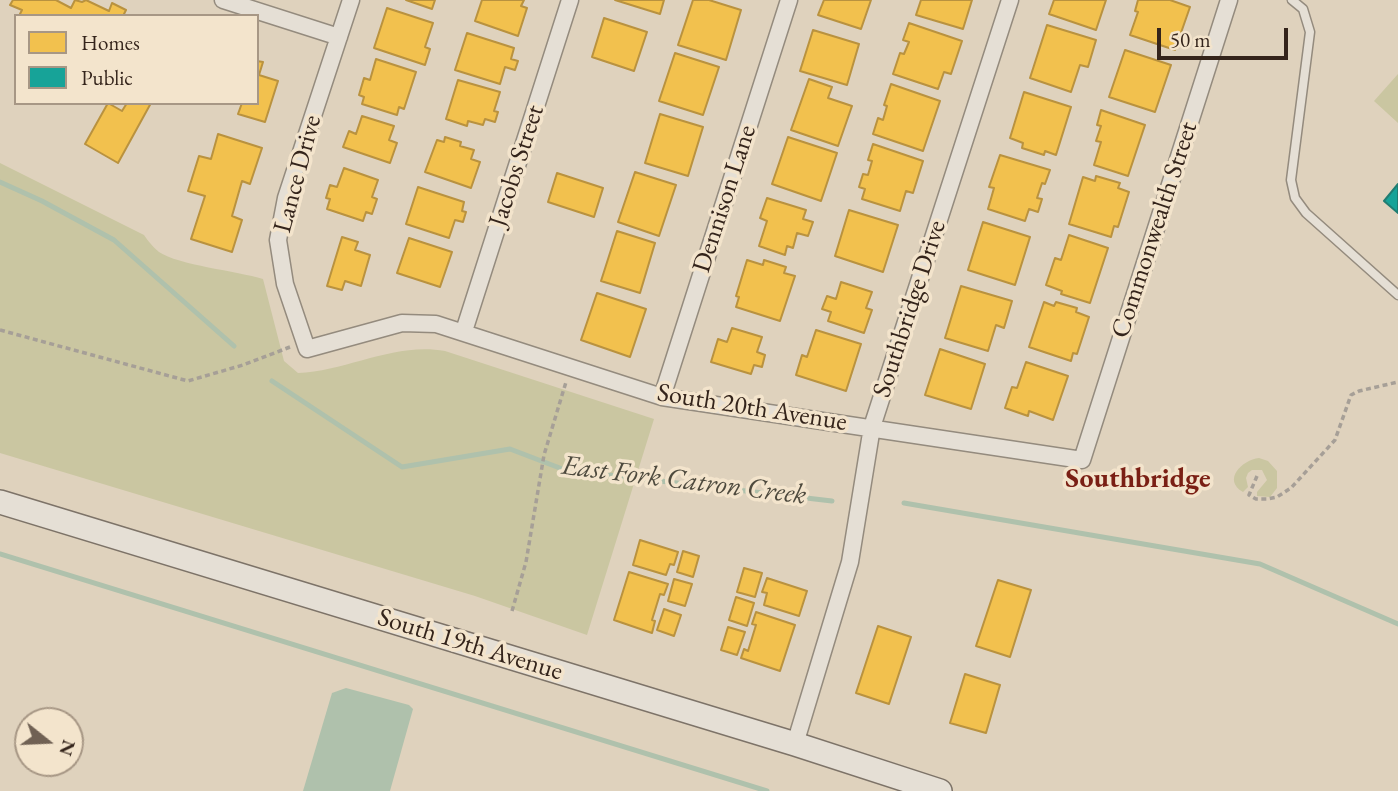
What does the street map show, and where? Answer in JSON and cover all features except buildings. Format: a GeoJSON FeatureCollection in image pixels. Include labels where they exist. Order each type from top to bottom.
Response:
{"type":"FeatureCollection","features":[{"type":"Feature","properties":{"kind":"main road","name":"South 19th Avenue"},"geometry":{"type":"LineString","coordinates":[[0,502],[795,744],[940,791]]}},
{"type":"Feature","properties":{"kind":"street"},"geometry":{"type":"LineString","coordinates":[[223,0],[339,37]]}},
{"type":"Feature","properties":{"kind":"street","name":"Lance Drive"},"geometry":{"type":"LineString","coordinates":[[306,345],[285,284],[278,240],[286,198],[351,0]]}},
{"type":"Feature","properties":{"kind":"street","name":"Jacobs Street"},"geometry":{"type":"LineString","coordinates":[[464,331],[570,0]]}},
{"type":"Feature","properties":{"kind":"street","name":"Dennison Lane"},"geometry":{"type":"LineString","coordinates":[[662,397],[789,0]]}},
{"type":"Feature","properties":{"kind":"street","name":"Southbridge Drive"},"geometry":{"type":"LineString","coordinates":[[795,744],[850,562],[872,427],[1010,0]]}},
{"type":"Feature","properties":{"kind":"street","name":"Commonwealth Street"},"geometry":{"type":"LineString","coordinates":[[1082,460],[1228,0]]}},
{"type":"Feature","properties":{"kind":"street","name":"South 20th Avenue"},"geometry":{"type":"LineString","coordinates":[[306,345],[402,323],[436,324],[662,397],[1082,460]]}},
{"type":"Feature","properties":{"kind":"lane"},"geometry":{"type":"LineString","coordinates":[[1292,0],[1303,9],[1310,32],[1291,180],[1295,198],[1306,213],[1398,295]]}},
{"type":"Feature","properties":{"kind":"path"},"geometry":{"type":"LineString","coordinates":[[0,330],[187,381],[306,345]]}},
{"type":"Feature","properties":{"kind":"path"},"geometry":{"type":"LineString","coordinates":[[512,611],[526,562],[544,455],[571,367]]}},
{"type":"Feature","properties":{"kind":"path"},"geometry":{"type":"LineString","coordinates":[[1257,476],[1249,495],[1256,499],[1277,497],[1291,488],[1335,440],[1351,395],[1398,382]]}},
{"type":"Feature","properties":{"kind":"shaded area"},"geometry":{"type":"Polygon","coordinates":[[[1398,74],[1398,123],[1374,101],[1398,74]]]}},
{"type":"Feature","properties":{"kind":"shaded area"},"geometry":{"type":"Polygon","coordinates":[[[0,163],[144,235],[157,250],[168,257],[263,279],[284,361],[298,373],[408,350],[445,351],[654,419],[587,635],[475,596],[0,453],[0,163]]]}},
{"type":"Feature","properties":{"kind":"shaded area"},"geometry":{"type":"Polygon","coordinates":[[[1259,458],[1268,461],[1277,471],[1277,488],[1270,497],[1257,496],[1257,492],[1267,480],[1262,470],[1248,473],[1248,487],[1243,492],[1234,482],[1234,476],[1241,466],[1259,458]]]}},
{"type":"Feature","properties":{"kind":"shaded area"},"geometry":{"type":"Polygon","coordinates":[[[346,688],[409,705],[413,709],[390,791],[303,791],[332,693],[346,688]]]}},
{"type":"Feature","properties":{"kind":"waterway","name":"East Fork Catron Creek"},"geometry":{"type":"LineString","coordinates":[[0,182],[42,201],[114,240],[234,346]]}},
{"type":"Feature","properties":{"kind":"waterway","name":"East Fork Catron Creek"},"geometry":{"type":"LineString","coordinates":[[272,381],[402,467],[510,449],[565,470],[832,501]]}},
{"type":"Feature","properties":{"kind":"waterway","name":"East Fork Catron Creek"},"geometry":{"type":"LineString","coordinates":[[904,503],[1260,564],[1398,624]]}},
{"type":"Feature","properties":{"kind":"waterway"},"geometry":{"type":"LineString","coordinates":[[0,554],[767,791]]}},
{"type":"Feature","properties":{"kind":"district","name":"Southbridge"},"geometry":{"type":"Point","coordinates":[1138,479]}}]}
